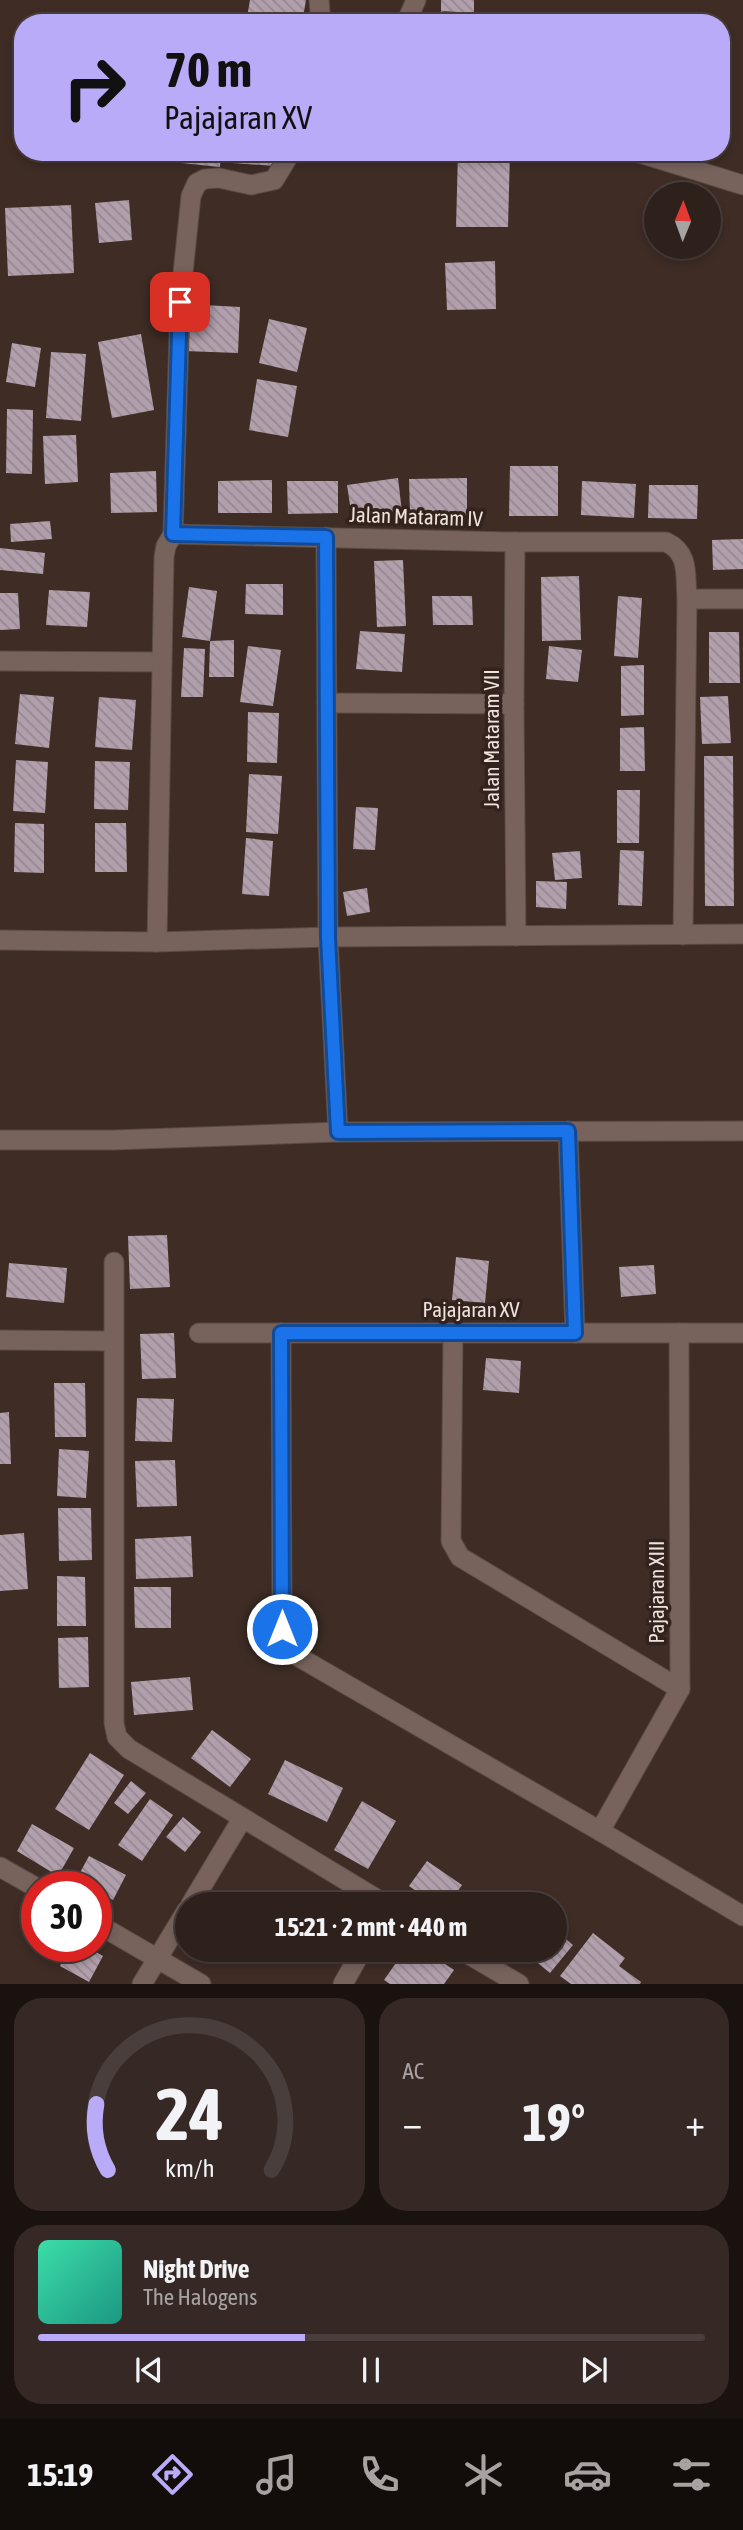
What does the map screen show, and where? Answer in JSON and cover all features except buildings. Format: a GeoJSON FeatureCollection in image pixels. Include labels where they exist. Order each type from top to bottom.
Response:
{"type":"FeatureCollection","features":[{"type":"Feature","properties":{"kind":"street"},"geometry":{"type":"LineString","coordinates":[[156,942],[164,557],[166,546],[173,534],[180,302],[191,196],[197,183],[205,179],[219,178],[251,185],[274,180],[286,161]]}},
{"type":"Feature","properties":{"kind":"street"},"geometry":{"type":"LineString","coordinates":[[665,161],[743,185]]}},
{"type":"Feature","properties":{"kind":"street","name":"Jalan Mataram IV"},"geometry":{"type":"LineString","coordinates":[[173,534],[515,542],[666,542],[677,548],[684,560],[687,599],[683,935]]}},
{"type":"Feature","properties":{"kind":"street"},"geometry":{"type":"LineString","coordinates":[[326,537],[328,937],[338,1132]]}},
{"type":"Feature","properties":{"kind":"street","name":"Jalan Mataram VII"},"geometry":{"type":"LineString","coordinates":[[515,542],[513,704],[516,936]]}},
{"type":"Feature","properties":{"kind":"street"},"geometry":{"type":"LineString","coordinates":[[687,599],[743,599]]}},
{"type":"Feature","properties":{"kind":"street"},"geometry":{"type":"LineString","coordinates":[[0,661],[162,662]]}},
{"type":"Feature","properties":{"kind":"street"},"geometry":{"type":"LineString","coordinates":[[327,703],[513,704]]}},
{"type":"Feature","properties":{"kind":"street"},"geometry":{"type":"LineString","coordinates":[[0,940],[156,942],[328,937],[743,934]]}},
{"type":"Feature","properties":{"kind":"street"},"geometry":{"type":"LineString","coordinates":[[568,1131],[575,1333]]}},
{"type":"Feature","properties":{"kind":"street"},"geometry":{"type":"LineString","coordinates":[[0,1140],[114,1140],[338,1132],[743,1131]]}},
{"type":"Feature","properties":{"kind":"street"},"geometry":{"type":"LineString","coordinates":[[114,1262],[114,1723],[117,1737],[129,1749],[365,1892]]}},
{"type":"Feature","properties":{"kind":"street","name":"Pajajaran XV"},"geometry":{"type":"LineString","coordinates":[[199,1333],[743,1333]]}},
{"type":"Feature","properties":{"kind":"street"},"geometry":{"type":"LineString","coordinates":[[281,1333],[282,1629],[286,1642],[297,1656],[743,1916]]}},
{"type":"Feature","properties":{"kind":"street"},"geometry":{"type":"LineString","coordinates":[[453,1333],[451,1541],[455,1551],[460,1557],[680,1689]]}},
{"type":"Feature","properties":{"kind":"street","name":"Pajajaran XIII"},"geometry":{"type":"LineString","coordinates":[[600,1831],[680,1689],[679,1333]]}},
{"type":"Feature","properties":{"kind":"street"},"geometry":{"type":"LineString","coordinates":[[0,1340],[113,1341]]}},
{"type":"Feature","properties":{"kind":"street"},"geometry":{"type":"LineString","coordinates":[[198,1892],[242,1819]]}},
{"type":"Feature","properties":{"kind":"street"},"geometry":{"type":"LineString","coordinates":[[0,1867],[21,1879]]}},
{"type":"Feature","properties":{"kind":"street"},"geometry":{"type":"LineString","coordinates":[[142,1984],[175,1930]]}},
{"type":"Feature","properties":{"kind":"street"},"geometry":{"type":"LineString","coordinates":[[112,1932],[201,1984]]}},
{"type":"Feature","properties":{"kind":"street"},"geometry":{"type":"LineString","coordinates":[[343,1984],[355,1962]]}},
{"type":"Feature","properties":{"kind":"street"},"geometry":{"type":"LineString","coordinates":[[481,1962],[519,1984]]}},
{"type":"Feature","properties":{"kind":"route"},"geometry":{"type":"LineString","coordinates":[[180,302],[173,534],[326,537],[328,937],[338,1132],[568,1131],[575,1333],[281,1333],[282,1629]]}}]}
